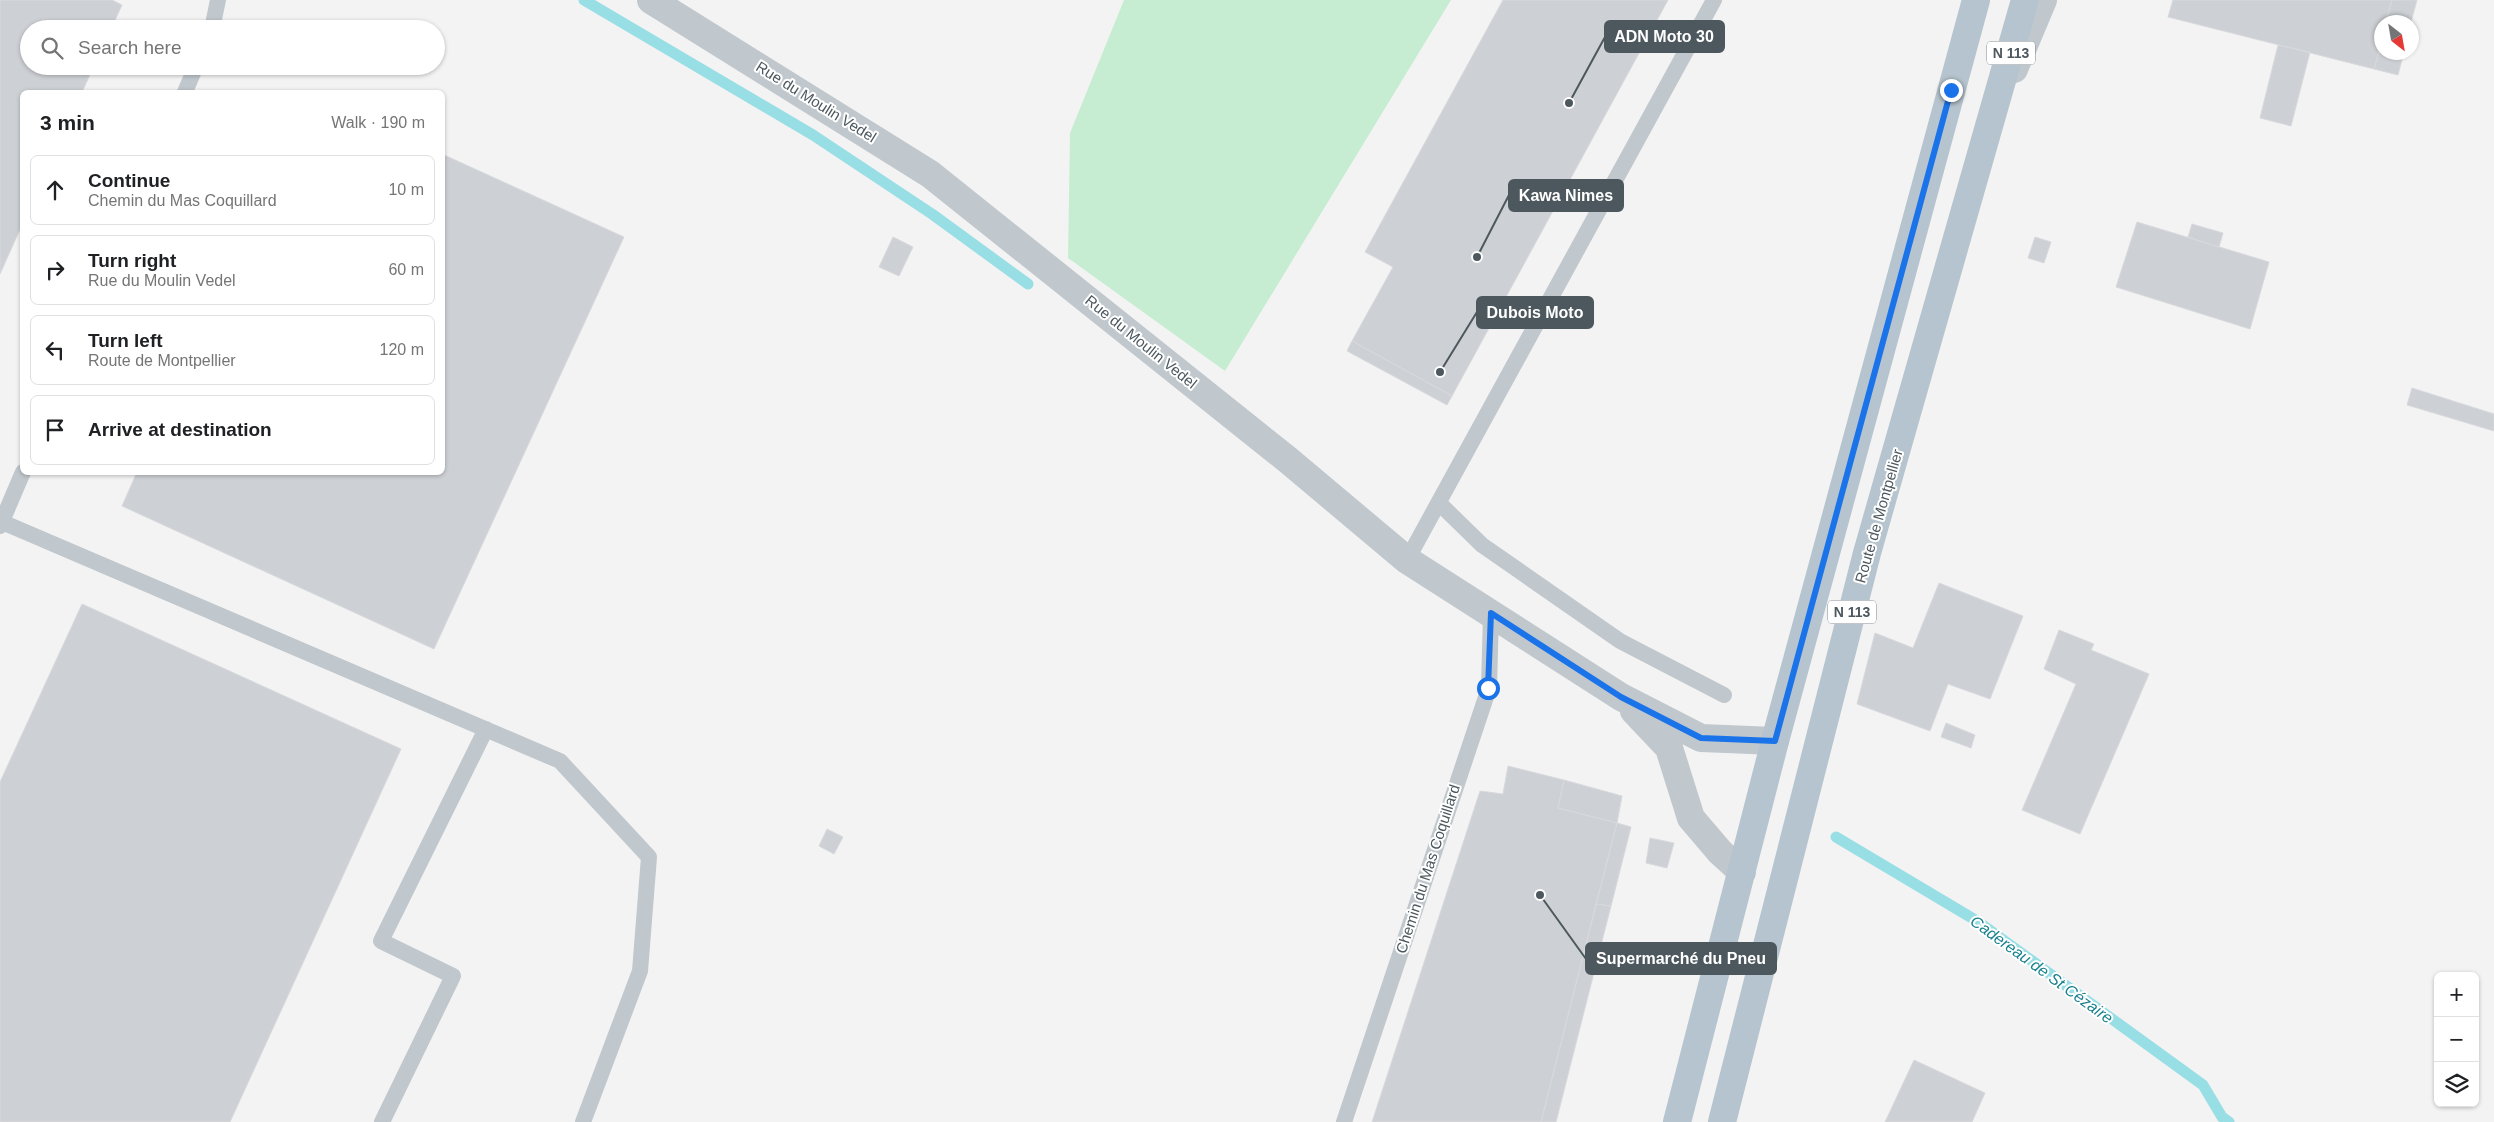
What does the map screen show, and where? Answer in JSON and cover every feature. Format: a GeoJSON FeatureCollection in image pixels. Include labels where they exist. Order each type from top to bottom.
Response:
{"type":"FeatureCollection","features":[{"type":"Feature","properties":{"kind":"main road","name":"N 113"},"geometry":{"type":"LineString","coordinates":[[1677,1122],[1775,741],[1976,0]]}},
{"type":"Feature","properties":{"kind":"main road","name":"Route de Montpellier"},"geometry":{"type":"LineString","coordinates":[[1722,1122],[1867,554],[2026,0]]}},
{"type":"Feature","properties":{"kind":"street","name":"Rue du Moulin Vedel"},"geometry":{"type":"LineString","coordinates":[[652,0],[930,174],[1288,460],[1407,560],[1621,697],[1701,738],[1775,741]]}},
{"type":"Feature","properties":{"kind":"street"},"geometry":{"type":"LineString","coordinates":[[1996,106],[2035,23],[2043,0]]}},
{"type":"Feature","properties":{"kind":"street","name":"Rue du Moulin Vedel"},"geometry":{"type":"LineString","coordinates":[[1621,697],[1669,748],[1690,818],[1720,852],[1742,872]]}},
{"type":"Feature","properties":{"kind":"lane"},"geometry":{"type":"LineString","coordinates":[[214,20],[218,0]]}},
{"type":"Feature","properties":{"kind":"lane"},"geometry":{"type":"LineString","coordinates":[[1407,560],[1714,0]]}},
{"type":"Feature","properties":{"kind":"lane"},"geometry":{"type":"LineString","coordinates":[[186,90],[192,75]]}},
{"type":"Feature","properties":{"kind":"lane"},"geometry":{"type":"LineString","coordinates":[[22,475],[1,524],[560,761],[649,857],[640,971],[583,1122]]}},
{"type":"Feature","properties":{"kind":"lane"},"geometry":{"type":"LineString","coordinates":[[1439,503],[1482,545],[1620,641],[1724,695]]}},
{"type":"Feature","properties":{"kind":"lane","name":"Chemin du Mas Coquillard"},"geometry":{"type":"LineString","coordinates":[[1344,1122],[1488,688],[1491,613]]}},
{"type":"Feature","properties":{"kind":"lane"},"geometry":{"type":"LineString","coordinates":[[382,1122],[453,976],[382,940],[486,729]]}},
{"type":"Feature","properties":{"kind":"green space"},"geometry":{"type":"Polygon","coordinates":[[[1124,0],[1451,0],[1225,371],[1068,258],[1070,133],[1124,0]]]}},
{"type":"Feature","properties":{"kind":"building"},"geometry":{"type":"Polygon","coordinates":[[[0,0],[112,0],[122,5],[115,20],[20,20],[20,75],[90,75],[83,90],[20,90],[20,229],[0,274],[0,0]]]}},
{"type":"Feature","properties":{"kind":"building"},"geometry":{"type":"Polygon","coordinates":[[[1503,0],[1668,0],[1452,396],[1352,341],[1393,267],[1365,252],[1503,0]]]}},
{"type":"Feature","properties":{"kind":"building"},"geometry":{"type":"Polygon","coordinates":[[[2173,0],[2392,0],[2388,15],[2374,15],[2374,60],[2377,60],[2374,69],[2168,17],[2173,0]]]}},
{"type":"Feature","properties":{"kind":"building"},"geometry":{"type":"Polygon","coordinates":[[[2392,0],[2417,0],[2413,15],[2388,15],[2392,0]]]}},
{"type":"Feature","properties":{"kind":"building"},"geometry":{"type":"Polygon","coordinates":[[[2278,45],[2310,52],[2291,126],[2260,118],[2278,45]]]}},
{"type":"Feature","properties":{"kind":"building"},"geometry":{"type":"Polygon","coordinates":[[[2377,60],[2402,60],[2398,75],[2374,69],[2377,60]]]}},
{"type":"Feature","properties":{"kind":"building"},"geometry":{"type":"Polygon","coordinates":[[[445,155],[624,237],[434,649],[122,506],[136,475],[445,475],[445,155]]]}},
{"type":"Feature","properties":{"kind":"building"},"geometry":{"type":"Polygon","coordinates":[[[2137,222],[2269,262],[2250,329],[2116,287],[2137,222]]]}},
{"type":"Feature","properties":{"kind":"building"},"geometry":{"type":"Polygon","coordinates":[[[2192,224],[2223,233],[2219,247],[2188,237],[2192,224]]]}},
{"type":"Feature","properties":{"kind":"building"},"geometry":{"type":"Polygon","coordinates":[[[893,237],[913,247],[899,276],[879,267],[893,237]]]}},
{"type":"Feature","properties":{"kind":"building"},"geometry":{"type":"Polygon","coordinates":[[[2035,237],[2051,242],[2044,263],[2028,258],[2035,237]]]}},
{"type":"Feature","properties":{"kind":"building"},"geometry":{"type":"Polygon","coordinates":[[[1352,341],[1452,396],[1447,405],[1347,351],[1352,341]]]}},
{"type":"Feature","properties":{"kind":"building"},"geometry":{"type":"Polygon","coordinates":[[[2412,388],[2494,414],[2494,431],[2407,405],[2412,388]]]}},
{"type":"Feature","properties":{"kind":"building"},"geometry":{"type":"Polygon","coordinates":[[[1939,583],[2023,616],[1990,699],[1948,684],[1930,731],[1857,704],[1875,633],[1913,648],[1939,583]]]}},
{"type":"Feature","properties":{"kind":"building"},"geometry":{"type":"Polygon","coordinates":[[[82,604],[401,749],[230,1122],[0,1122],[0,782],[82,604]]]}},
{"type":"Feature","properties":{"kind":"building"},"geometry":{"type":"Polygon","coordinates":[[[2059,630],[2094,644],[2091,650],[2149,674],[2080,834],[2022,810],[2076,684],[2044,669],[2059,630]]]}},
{"type":"Feature","properties":{"kind":"building"},"geometry":{"type":"Polygon","coordinates":[[[1946,723],[1975,735],[1971,748],[1941,737],[1946,723]]]}},
{"type":"Feature","properties":{"kind":"building"},"geometry":{"type":"Polygon","coordinates":[[[1508,766],[1564,780],[1558,808],[1617,823],[1541,1122],[1372,1122],[1480,791],[1503,794],[1508,766]]]}},
{"type":"Feature","properties":{"kind":"building"},"geometry":{"type":"Polygon","coordinates":[[[1564,780],[1622,796],[1617,823],[1558,808],[1564,780]]]}},
{"type":"Feature","properties":{"kind":"building"},"geometry":{"type":"Polygon","coordinates":[[[1617,823],[1631,827],[1611,906],[1596,904],[1617,823]]]}},
{"type":"Feature","properties":{"kind":"building"},"geometry":{"type":"Polygon","coordinates":[[[827,829],[843,837],[834,854],[819,846],[827,829]]]}},
{"type":"Feature","properties":{"kind":"building"},"geometry":{"type":"Polygon","coordinates":[[[1650,838],[1674,843],[1667,868],[1646,863],[1650,838]]]}},
{"type":"Feature","properties":{"kind":"building"},"geometry":{"type":"Polygon","coordinates":[[[1596,904],[1611,906],[1556,1122],[1541,1122],[1596,904]]]}},
{"type":"Feature","properties":{"kind":"building"},"geometry":{"type":"Polygon","coordinates":[[[1914,1060],[1985,1093],[1972,1122],[1885,1122],[1914,1060]]]}},
{"type":"Feature","properties":{"kind":"waterway"},"geometry":{"type":"LineString","coordinates":[[584,0],[813,135],[932,214],[1028,284]]}},
{"type":"Feature","properties":{"kind":"waterway","name":"Cadereau de St Cézaire"},"geometry":{"type":"LineString","coordinates":[[1836,837],[1977,921],[2203,1085],[2222,1117],[2229,1122]]}},
{"type":"Feature","properties":{"kind":"place","name":"ADN Moto 30"},"geometry":{"type":"Point","coordinates":[1569,103]}},
{"type":"Feature","properties":{"kind":"place","name":"Kawa Nimes"},"geometry":{"type":"Point","coordinates":[1477,257]}},
{"type":"Feature","properties":{"kind":"place","name":"Dubois Moto"},"geometry":{"type":"Point","coordinates":[1440,372]}},
{"type":"Feature","properties":{"kind":"place","name":"Supermarché du Pneu"},"geometry":{"type":"Point","coordinates":[1540,895]}},
{"type":"Feature","properties":{"kind":"route"},"geometry":{"type":"LineString","coordinates":[[1488,688],[1491,613],[1621,697],[1701,738],[1775,741],[1951,90]]}}]}
